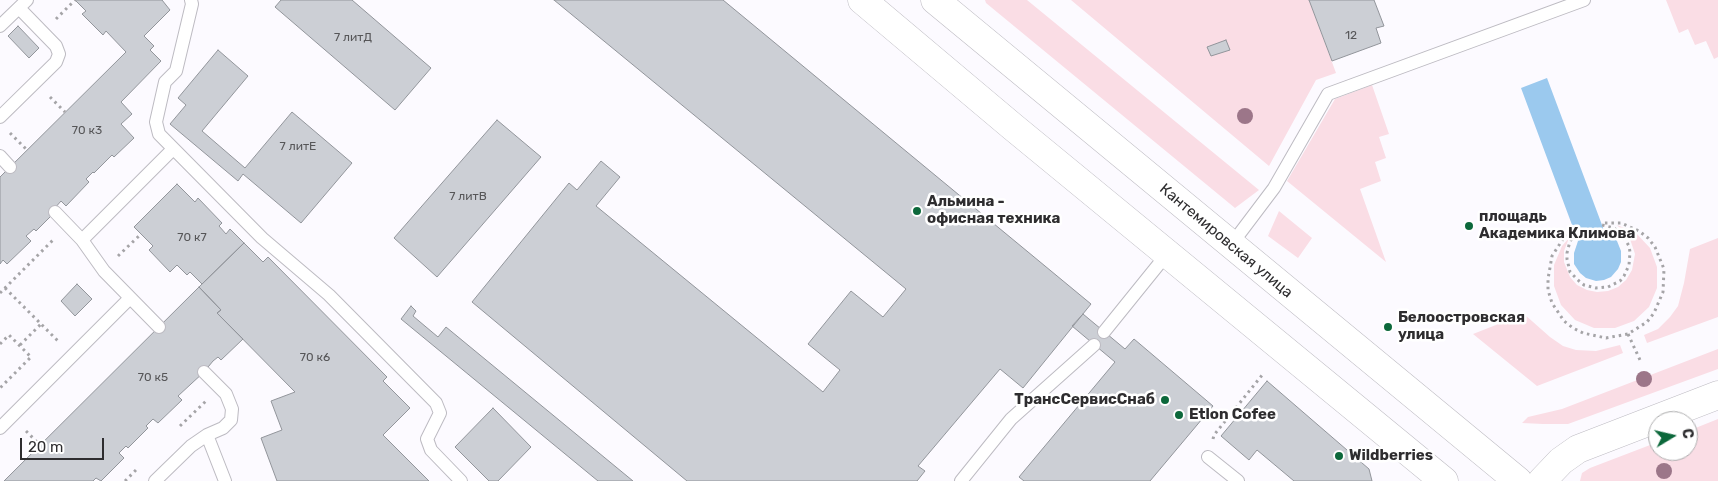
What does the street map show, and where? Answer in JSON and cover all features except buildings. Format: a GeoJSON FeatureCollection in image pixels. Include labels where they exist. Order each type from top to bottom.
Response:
{"type":"FeatureCollection","features":[{"type":"Feature","properties":{"kind":"main road"},"geometry":{"type":"LineString","coordinates":[[862,0],[1013,127],[1444,481]]}},
{"type":"Feature","properties":{"kind":"main road","name":"Кантемировская улица"},"geometry":{"type":"LineString","coordinates":[[935,0],[1518,481]]}},
{"type":"Feature","properties":{"kind":"main road"},"geometry":{"type":"LineString","coordinates":[[1542,481],[1561,461],[1578,450],[1718,395]]}},
{"type":"Feature","properties":{"kind":"lane"},"geometry":{"type":"LineString","coordinates":[[191,0],[192,4],[176,71],[165,82],[156,122],[159,134],[262,238],[329,296],[436,403],[440,413],[436,423],[431,428],[427,440],[431,450],[461,481]]}},
{"type":"Feature","properties":{"kind":"lane"},"geometry":{"type":"LineString","coordinates":[[1231,244],[1274,188],[1328,94],[1584,0]]}},
{"type":"Feature","properties":{"kind":"lane"},"geometry":{"type":"LineString","coordinates":[[0,26],[23,4],[43,32],[56,46],[59,54],[56,62],[0,118]]}},
{"type":"Feature","properties":{"kind":"lane"},"geometry":{"type":"LineString","coordinates":[[82,240],[173,149]]}},
{"type":"Feature","properties":{"kind":"lane"},"geometry":{"type":"LineString","coordinates":[[0,156],[10,167]]}},
{"type":"Feature","properties":{"kind":"lane"},"geometry":{"type":"LineString","coordinates":[[55,212],[82,240],[104,271],[159,327]]}},
{"type":"Feature","properties":{"kind":"lane"},"geometry":{"type":"LineString","coordinates":[[1104,332],[1167,254]]}},
{"type":"Feature","properties":{"kind":"lane"},"geometry":{"type":"LineString","coordinates":[[0,428],[130,298]]}},
{"type":"Feature","properties":{"kind":"lane"},"geometry":{"type":"LineString","coordinates":[[961,481],[1011,419],[1094,345]]}},
{"type":"Feature","properties":{"kind":"lane"},"geometry":{"type":"LineString","coordinates":[[155,481],[191,446],[207,435],[223,428],[231,420],[232,409],[226,394],[204,372]]}},
{"type":"Feature","properties":{"kind":"lane"},"geometry":{"type":"LineString","coordinates":[[207,435],[225,481]]}},
{"type":"Feature","properties":{"kind":"lane"},"geometry":{"type":"LineString","coordinates":[[1208,457],[1238,481]]}},
{"type":"Feature","properties":{"kind":"path"},"geometry":{"type":"LineString","coordinates":[[43,32],[75,0]]}},
{"type":"Feature","properties":{"kind":"path"},"geometry":{"type":"LineString","coordinates":[[7,130],[27,150]]}},
{"type":"Feature","properties":{"kind":"path"},"geometry":{"type":"LineString","coordinates":[[1621,223],[1639,231],[1648,238],[1655,248],[1661,258],[1664,269],[1663,292],[1654,313],[1647,322],[1628,334],[1606,338],[1583,333],[1573,328],[1564,320],[1552,303],[1548,290],[1552,256],[1563,240],[1575,233],[1570,241],[1567,253],[1570,272],[1579,281],[1596,288],[1608,287],[1620,280],[1629,265],[1629,246],[1623,236],[1614,228],[1602,224],[1621,223]]}},
{"type":"Feature","properties":{"kind":"path"},"geometry":{"type":"LineString","coordinates":[[0,293],[68,225]]}},
{"type":"Feature","properties":{"kind":"path"},"geometry":{"type":"LineString","coordinates":[[104,271],[141,234]]}},
{"type":"Feature","properties":{"kind":"path"},"geometry":{"type":"LineString","coordinates":[[5,288],[73,356]]}},
{"type":"Feature","properties":{"kind":"path"},"geometry":{"type":"LineString","coordinates":[[20,345],[41,324]]}},
{"type":"Feature","properties":{"kind":"path"},"geometry":{"type":"LineString","coordinates":[[1628,334],[1640,360]]}},
{"type":"Feature","properties":{"kind":"path"},"geometry":{"type":"LineString","coordinates":[[0,344],[9,335],[31,357],[0,388]]}},
{"type":"Feature","properties":{"kind":"path"},"geometry":{"type":"LineString","coordinates":[[1208,457],[1214,435],[1263,374]]}},
{"type":"Feature","properties":{"kind":"path"},"geometry":{"type":"LineString","coordinates":[[180,427],[219,388]]}},
{"type":"Feature","properties":{"kind":"path"},"geometry":{"type":"LineString","coordinates":[[31,437],[40,445]]}},
{"type":"Feature","properties":{"kind":"path"},"geometry":{"type":"LineString","coordinates":[[125,481],[139,467]]}},
{"type":"Feature","properties":{"kind":"shaded area"},"geometry":{"type":"Polygon","coordinates":[[[985,0],[1027,0],[1259,190],[1235,208],[986,3],[985,0]]]}},
{"type":"Feature","properties":{"kind":"shaded area"},"geometry":{"type":"Polygon","coordinates":[[[1071,0],[1309,0],[1336,73],[1316,80],[1269,166],[1071,0]]]}},
{"type":"Feature","properties":{"kind":"shaded area"},"geometry":{"type":"Polygon","coordinates":[[[1666,0],[1718,0],[1718,57],[1714,59],[1706,41],[1695,45],[1688,29],[1679,33],[1666,0]]]}},
{"type":"Feature","properties":{"kind":"shaded area"},"geometry":{"type":"Polygon","coordinates":[[[1372,85],[1389,134],[1379,137],[1386,158],[1375,162],[1381,181],[1360,189],[1386,262],[1287,181],[1335,99],[1372,85]]]}},
{"type":"Feature","properties":{"kind":"shaded area"},"geometry":{"type":"Polygon","coordinates":[[[1279,211],[1312,238],[1298,258],[1268,236],[1279,211]]]}},
{"type":"Feature","properties":{"kind":"shaded area"},"geometry":{"type":"Polygon","coordinates":[[[1617,225],[1636,233],[1650,248],[1657,267],[1657,288],[1649,307],[1634,321],[1615,328],[1594,328],[1575,320],[1561,305],[1554,286],[1554,265],[1562,246],[1569,238],[1564,251],[1564,262],[1570,277],[1577,285],[1597,292],[1608,291],[1618,287],[1626,280],[1632,270],[1635,254],[1630,239],[1617,225]]]}},
{"type":"Feature","properties":{"kind":"shaded area"},"geometry":{"type":"Polygon","coordinates":[[[1718,238],[1718,317],[1647,343],[1644,335],[1658,329],[1678,306],[1690,249],[1718,238]]]}},
{"type":"Feature","properties":{"kind":"shaded area"},"geometry":{"type":"Polygon","coordinates":[[[1524,314],[1563,346],[1576,350],[1596,351],[1620,345],[1623,353],[1537,386],[1473,334],[1524,314]]]}},
{"type":"Feature","properties":{"kind":"shaded area"},"geometry":{"type":"Polygon","coordinates":[[[1718,349],[1718,369],[1568,424],[1522,423],[1528,417],[1562,409],[1718,349]]]}},
{"type":"Feature","properties":{"kind":"shaded area"},"geometry":{"type":"Polygon","coordinates":[[[1718,419],[1718,481],[1580,481],[1582,473],[1590,468],[1648,446],[1648,461],[1698,461],[1698,427],[1718,419]]]}},
{"type":"Feature","properties":{"kind":"water"},"geometry":{"type":"Polygon","coordinates":[[[1547,78],[1605,233],[1617,241],[1621,251],[1621,262],[1618,269],[1611,277],[1604,280],[1596,281],[1586,278],[1574,264],[1574,253],[1578,241],[1521,88],[1547,78]]]}},
{"type":"Feature","properties":{"kind":"place","name":"Альмина - офисная техника"},"geometry":{"type":"Point","coordinates":[917,211]}},
{"type":"Feature","properties":{"kind":"place","name":"площадь Академика Климова"},"geometry":{"type":"Point","coordinates":[1469,226]}},
{"type":"Feature","properties":{"kind":"place","name":"Белоостровская улица"},"geometry":{"type":"Point","coordinates":[1388,327]}},
{"type":"Feature","properties":{"kind":"place","name":"ТрансСервисСнаб"},"geometry":{"type":"Point","coordinates":[1165,400]}},
{"type":"Feature","properties":{"kind":"place","name":"Etlon Cofee"},"geometry":{"type":"Point","coordinates":[1179,415]}},
{"type":"Feature","properties":{"kind":"place","name":"Wildberries"},"geometry":{"type":"Point","coordinates":[1339,456]}}]}
